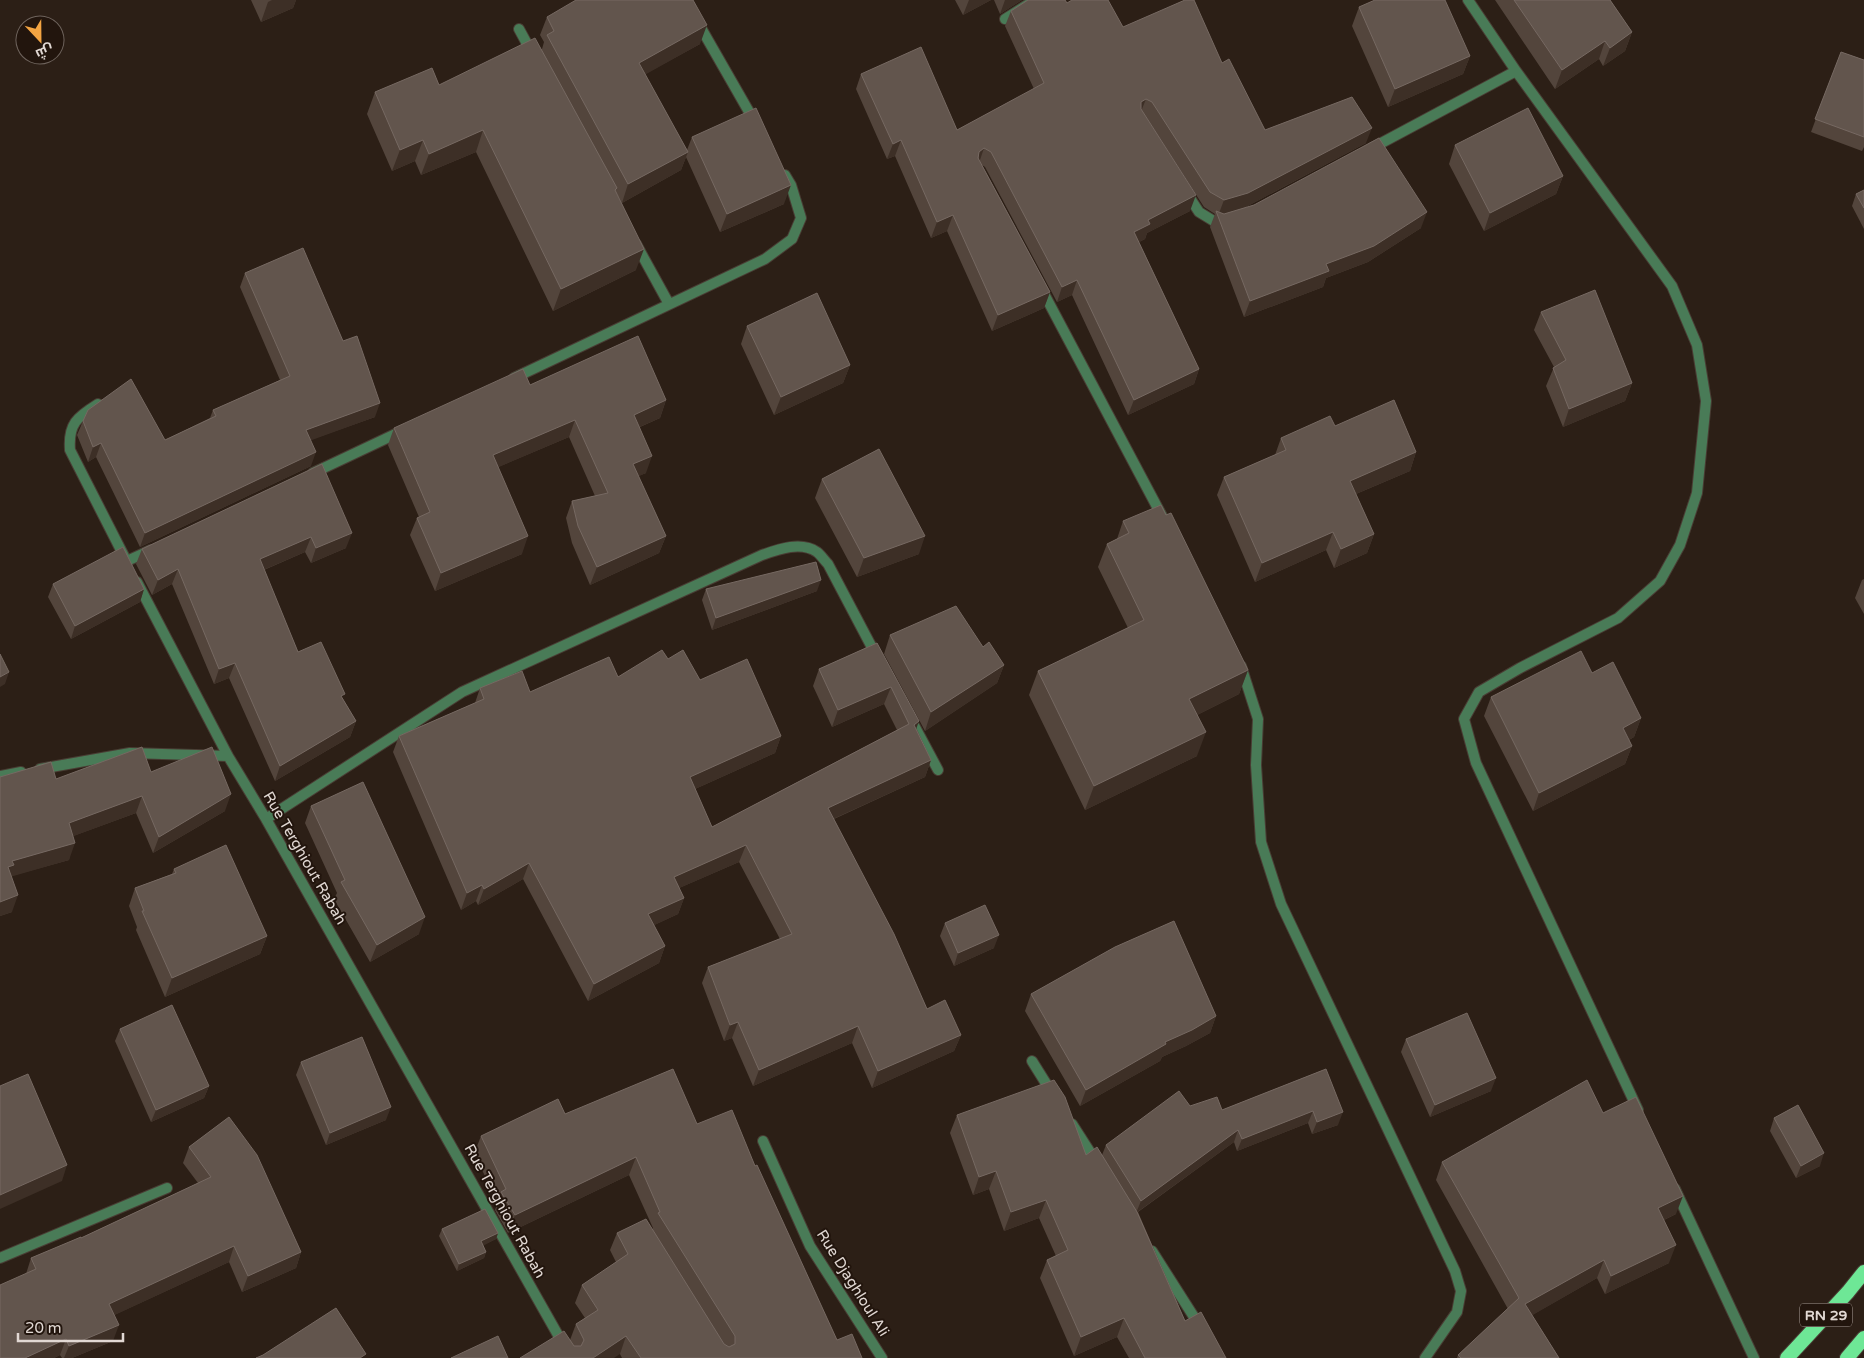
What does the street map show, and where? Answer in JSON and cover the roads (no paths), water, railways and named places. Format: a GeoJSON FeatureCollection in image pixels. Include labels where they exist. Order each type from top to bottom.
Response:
{"type":"FeatureCollection","features":[{"type":"Feature","properties":{"kind":"highway","name":"RN 29"},"geometry":{"type":"LineString","coordinates":[[1787,1358],[1864,1272]]}},
{"type":"Feature","properties":{"kind":"highway","name":"RN 29"},"geometry":{"type":"LineString","coordinates":[[1847,1358],[1864,1338]]}},
{"type":"Feature","properties":{"kind":"street"},"geometry":{"type":"LineString","coordinates":[[686,0],[762,135]]}},
{"type":"Feature","properties":{"kind":"street"},"geometry":{"type":"LineString","coordinates":[[1005,19],[1035,0]]}},
{"type":"Feature","properties":{"kind":"street"},"geometry":{"type":"LineString","coordinates":[[1468,0],[1516,71],[1672,286],[1697,345],[1706,401],[1697,493],[1680,545],[1660,582],[1618,618],[1520,668],[1478,692],[1464,719],[1476,763],[1644,1124]]}},
{"type":"Feature","properties":{"kind":"street"},"geometry":{"type":"LineString","coordinates":[[519,29],[538,64]]}},
{"type":"Feature","properties":{"kind":"street"},"geometry":{"type":"LineString","coordinates":[[1359,155],[1516,71]]}},
{"type":"Feature","properties":{"kind":"street"},"geometry":{"type":"LineString","coordinates":[[509,380],[765,259],[792,239],[801,218],[790,185],[781,168]]}},
{"type":"Feature","properties":{"kind":"street"},"geometry":{"type":"LineString","coordinates":[[1178,179],[1200,212],[1217,223],[1236,218]]}},
{"type":"Feature","properties":{"kind":"street"},"geometry":{"type":"LineString","coordinates":[[631,236],[669,304]]}},
{"type":"Feature","properties":{"kind":"street"},"geometry":{"type":"LineString","coordinates":[[1035,275],[1170,530]]}},
{"type":"Feature","properties":{"kind":"street","name":"Rue Terghiout Rabah"},"geometry":{"type":"LineString","coordinates":[[105,400],[82,414],[73,423],[69,438],[70,450],[228,756],[266,819],[571,1358]]}},
{"type":"Feature","properties":{"kind":"street"},"geometry":{"type":"LineString","coordinates":[[304,477],[411,427]]}},
{"type":"Feature","properties":{"kind":"street"},"geometry":{"type":"LineString","coordinates":[[127,562],[162,545]]}},
{"type":"Feature","properties":{"kind":"street"},"geometry":{"type":"LineString","coordinates":[[266,819],[462,692],[781,548],[802,546],[816,552],[828,564],[883,667]]}},
{"type":"Feature","properties":{"kind":"street"},"geometry":{"type":"LineString","coordinates":[[1235,654],[1244,671],[1258,719],[1256,764],[1261,842],[1281,904],[1455,1271],[1461,1291],[1457,1312],[1425,1358]]}},
{"type":"Feature","properties":{"kind":"street"},"geometry":{"type":"LineString","coordinates":[[910,718],[938,770]]}},
{"type":"Feature","properties":{"kind":"street"},"geometry":{"type":"LineString","coordinates":[[0,776],[130,753],[228,756]]}},
{"type":"Feature","properties":{"kind":"street"},"geometry":{"type":"LineString","coordinates":[[1032,1061],[1058,1102]]}},
{"type":"Feature","properties":{"kind":"street"},"geometry":{"type":"LineString","coordinates":[[1069,1119],[1100,1168]]}},
{"type":"Feature","properties":{"kind":"street","name":"Rue Djaghloul Ali"},"geometry":{"type":"LineString","coordinates":[[763,1141],[810,1246],[882,1358]]}},
{"type":"Feature","properties":{"kind":"street"},"geometry":{"type":"LineString","coordinates":[[1670,1178],[1754,1358]]}},
{"type":"Feature","properties":{"kind":"street"},"geometry":{"type":"LineString","coordinates":[[0,1258],[167,1188]]}},
{"type":"Feature","properties":{"kind":"street"},"geometry":{"type":"LineString","coordinates":[[1147,1243],[1204,1333]]}}]}
